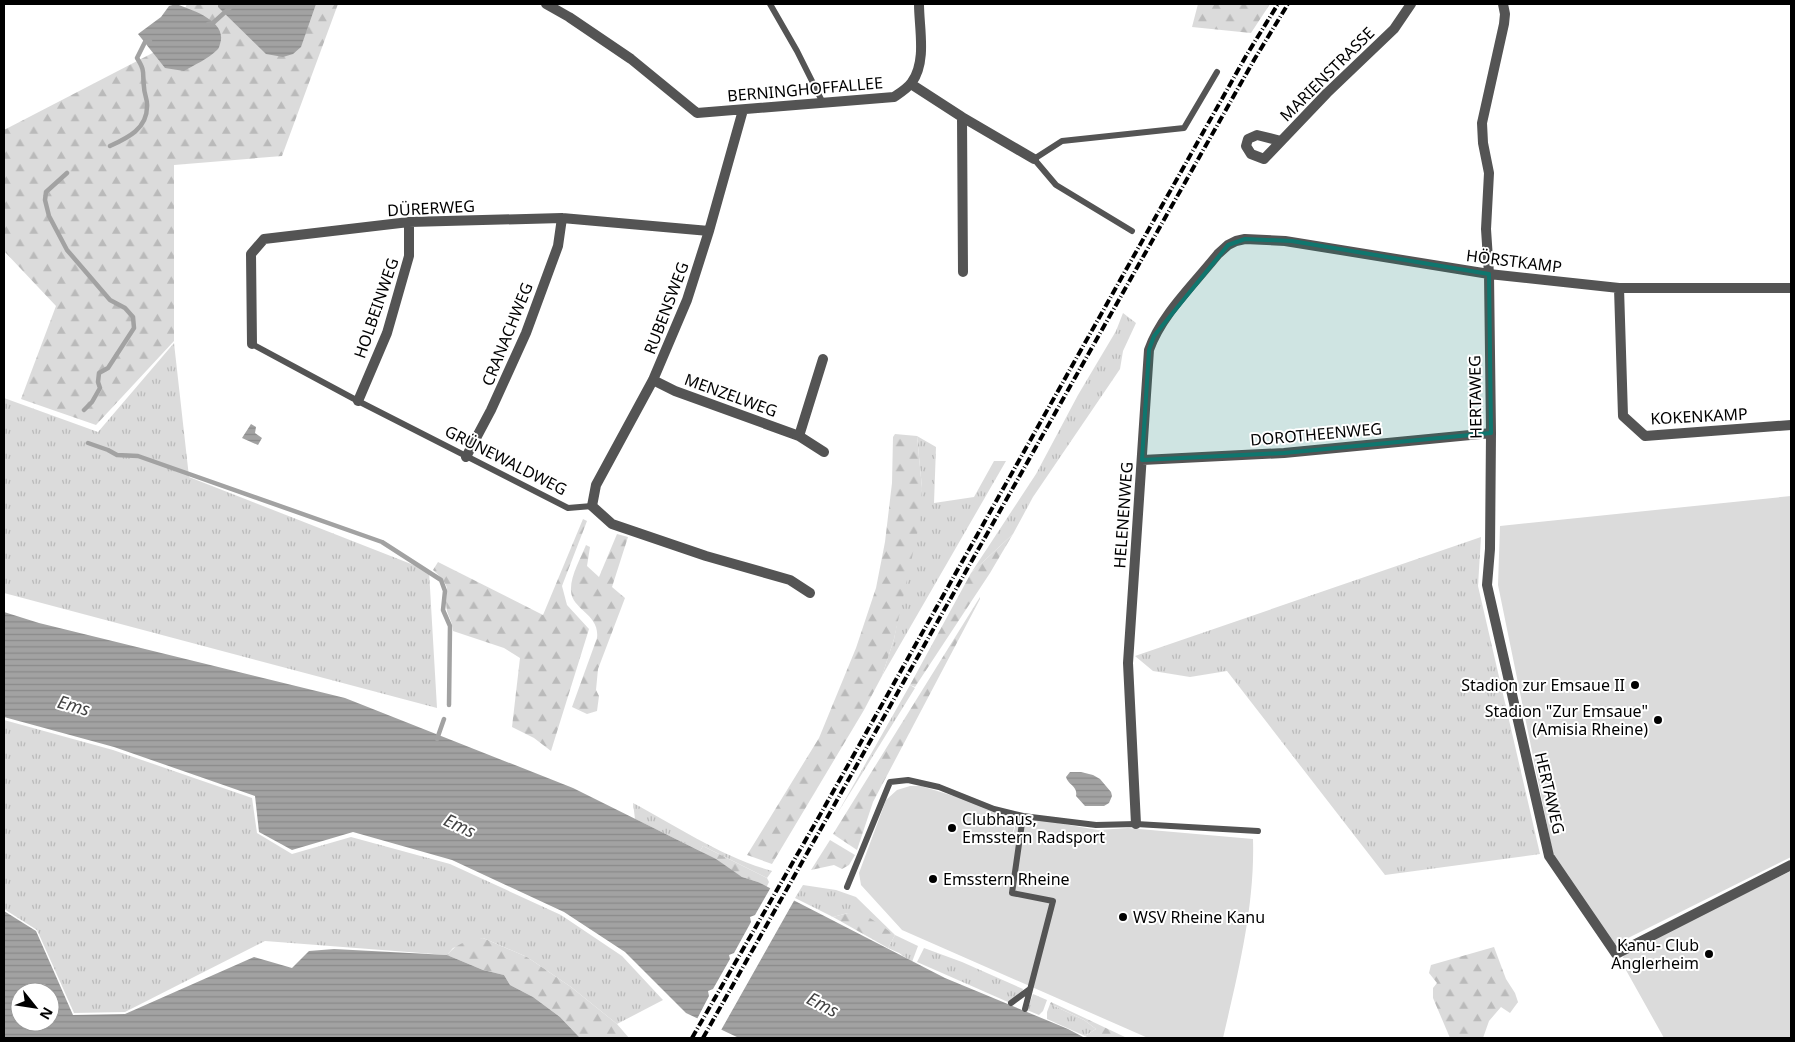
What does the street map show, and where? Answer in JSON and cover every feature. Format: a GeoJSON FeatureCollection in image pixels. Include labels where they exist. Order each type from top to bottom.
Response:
{"type":"FeatureCollection","features":[{"type":"Feature","properties":{"kind":"street","name":"BERNINGHOFFALLEE"},"geometry":{"type":"LineString","coordinates":[[546,4],[570,17],[631,59],[697,113],[894,98],[911,84]]}},
{"type":"Feature","properties":{"kind":"street"},"geometry":{"type":"LineString","coordinates":[[919,4],[921,62],[911,84],[1034,159]]}},
{"type":"Feature","properties":{"kind":"street","name":"MARIENSTRASSE"},"geometry":{"type":"LineString","coordinates":[[1281,141],[1394,29],[1411,4]]}},
{"type":"Feature","properties":{"kind":"street"},"geometry":{"type":"LineString","coordinates":[[1489,274],[1486,230],[1489,173],[1483,143],[1482,123],[1504,24],[1505,14],[1502,4]]}},
{"type":"Feature","properties":{"kind":"street","name":"RUBENSWEG"},"geometry":{"type":"LineString","coordinates":[[592,506],[596,485],[653,380],[688,300],[743,110]]}},
{"type":"Feature","properties":{"kind":"street"},"geometry":{"type":"LineString","coordinates":[[962,116],[963,272]]}},
{"type":"Feature","properties":{"kind":"street","name":"DÜRERWEG"},"geometry":{"type":"LineString","coordinates":[[252,344],[251,254],[264,239],[409,222],[562,218],[709,231]]}},
{"type":"Feature","properties":{"kind":"street","name":"CRANACHWEG"},"geometry":{"type":"LineString","coordinates":[[466,457],[491,410],[526,333],[558,246],[562,218]]}},
{"type":"Feature","properties":{"kind":"street","name":"HOLBEINWEG"},"geometry":{"type":"LineString","coordinates":[[358,401],[387,333],[409,256],[409,222]]}},
{"type":"Feature","properties":{"kind":"street","name":"HÖRSTKAMP"},"geometry":{"type":"LineString","coordinates":[[1236,241],[1292,241],[1489,274],[1619,288],[1791,288]]}},
{"type":"Feature","properties":{"kind":"street","name":"HELENENWEG"},"geometry":{"type":"LineString","coordinates":[[1136,824],[1128,663],[1149,350],[1154,336],[1167,316],[1218,254],[1236,241]]}},
{"type":"Feature","properties":{"kind":"street","name":"HERTAWEG"},"geometry":{"type":"LineString","coordinates":[[1489,274],[1491,433],[1490,549],[1487,585],[1549,856],[1616,954],[1791,865]]}},
{"type":"Feature","properties":{"kind":"street","name":"KOKENKAMP"},"geometry":{"type":"LineString","coordinates":[[1619,288],[1623,416],[1646,436],[1791,425]]}},
{"type":"Feature","properties":{"kind":"street"},"geometry":{"type":"LineString","coordinates":[[799,436],[823,359]]}},
{"type":"Feature","properties":{"kind":"street","name":"MENZELWEG"},"geometry":{"type":"LineString","coordinates":[[653,380],[674,391],[799,436],[824,452]]}},
{"type":"Feature","properties":{"kind":"street","name":"DOROTHEENWEG"},"geometry":{"type":"LineString","coordinates":[[1142,460],[1284,453],[1491,433]]}},
{"type":"Feature","properties":{"kind":"street"},"geometry":{"type":"LineString","coordinates":[[592,506],[612,524],[706,556],[790,580],[810,593]]}},
{"type":"Feature","properties":{"kind":"lane"},"geometry":{"type":"LineString","coordinates":[[770,4],[797,50],[823,103]]}},
{"type":"Feature","properties":{"kind":"lane"},"geometry":{"type":"LineString","coordinates":[[1132,231],[1056,185],[1034,159],[1062,141],[1184,128],[1217,72]]}},
{"type":"Feature","properties":{"kind":"lane","name":"GRÜNEWALDWEG"},"geometry":{"type":"LineString","coordinates":[[252,344],[358,401],[568,508],[592,506]]}},
{"type":"Feature","properties":{"kind":"lane"},"geometry":{"type":"LineString","coordinates":[[847,887],[890,782],[908,780],[939,787],[994,809],[1023,816],[1096,826],[1136,824],[1258,831]]}},
{"type":"Feature","properties":{"kind":"lane"},"geometry":{"type":"LineString","coordinates":[[1023,816],[1012,893],[1053,901],[1025,1009]]}},
{"type":"Feature","properties":{"kind":"lane"},"geometry":{"type":"LineString","coordinates":[[1011,1004],[1031,988]]}},
{"type":"Feature","properties":{"kind":"highlighted area"},"geometry":{"type":"Polygon","coordinates":[[[1245,239],[1292,241],[1489,274],[1491,433],[1284,453],[1142,460],[1149,350],[1154,336],[1228,245],[1245,239]]]}},
{"type":"Feature","properties":{"kind":"green space"},"geometry":{"type":"Polygon","coordinates":[[[187,4],[338,4],[282,156],[174,165],[174,341],[96,425],[21,399],[56,306],[4,251],[4,130],[168,45],[187,4]]]}},
{"type":"Feature","properties":{"kind":"green space"},"geometry":{"type":"Polygon","coordinates":[[[1198,4],[1270,4],[1251,33],[1192,27],[1198,4]]]}},
{"type":"Feature","properties":{"kind":"green space"},"geometry":{"type":"Polygon","coordinates":[[[1123,313],[1136,323],[1123,351],[1120,369],[1033,497],[1013,534],[971,573],[1036,474],[1078,395],[1116,331],[1123,313]]]}},
{"type":"Feature","properties":{"kind":"green space"},"geometry":{"type":"Polygon","coordinates":[[[174,343],[189,477],[429,571],[437,708],[4,593],[4,398],[98,432],[174,343]]]}},
{"type":"Feature","properties":{"kind":"green space"},"geometry":{"type":"Polygon","coordinates":[[[895,434],[917,436],[922,488],[920,521],[894,639],[882,676],[864,710],[772,864],[747,855],[819,738],[856,648],[876,588],[885,542],[892,483],[893,437],[895,434]]]}},
{"type":"Feature","properties":{"kind":"green space"},"geometry":{"type":"Polygon","coordinates":[[[917,436],[936,447],[934,503],[974,497],[994,461],[1006,461],[882,676],[894,639],[922,488],[917,436]]]}},
{"type":"Feature","properties":{"kind":"green space","name":"Stadion \"Zur Emsaue\" (Amisia Rheine)"},"geometry":{"type":"Polygon","coordinates":[[[1791,496],[1791,857],[1612,946],[1553,854],[1498,585],[1500,526],[1791,496]]]}},
{"type":"Feature","properties":{"kind":"green space"},"geometry":{"type":"Polygon","coordinates":[[[583,519],[587,521],[562,586],[567,605],[589,629],[551,751],[534,738],[512,727],[520,658],[504,648],[453,631],[447,611],[446,586],[433,570],[438,562],[543,615],[583,519]]]}},
{"type":"Feature","properties":{"kind":"green space"},"geometry":{"type":"Polygon","coordinates":[[[617,534],[628,537],[612,587],[625,598],[598,669],[596,690],[599,696],[597,711],[587,714],[572,707],[597,638],[597,630],[594,623],[576,603],[571,591],[571,585],[586,545],[590,547],[587,566],[599,577],[617,534]]]}},
{"type":"Feature","properties":{"kind":"green space"},"geometry":{"type":"Polygon","coordinates":[[[1013,534],[990,573],[915,687],[910,685],[971,573],[1013,534]]]}},
{"type":"Feature","properties":{"kind":"green space"},"geometry":{"type":"Polygon","coordinates":[[[1481,537],[1478,586],[1540,854],[1385,875],[1227,671],[1190,677],[1153,671],[1135,656],[1481,537]]]}},
{"type":"Feature","properties":{"kind":"green space"},"geometry":{"type":"Polygon","coordinates":[[[980,597],[873,802],[857,850],[833,834],[980,597]]]}},
{"type":"Feature","properties":{"kind":"green space"},"geometry":{"type":"Polygon","coordinates":[[[910,685],[915,688],[837,814],[910,685]]]}},
{"type":"Feature","properties":{"kind":"green space"},"geometry":{"type":"Polygon","coordinates":[[[4,720],[113,750],[252,798],[257,833],[292,854],[351,837],[450,864],[561,915],[622,956],[663,1000],[617,1024],[571,987],[527,957],[483,938],[453,948],[447,955],[265,941],[125,1012],[74,1013],[37,930],[4,909],[4,720]]]}},
{"type":"Feature","properties":{"kind":"green space","name":"WSV Rheine Kanu"},"geometry":{"type":"Polygon","coordinates":[[[910,786],[921,786],[1016,815],[1010,852],[1017,816],[1098,830],[1128,828],[1253,839],[1253,864],[1248,914],[1240,964],[1223,1038],[1148,1038],[902,930],[861,885],[859,873],[886,800],[897,790],[910,786]]]}},
{"type":"Feature","properties":{"kind":"green space"},"geometry":{"type":"Polygon","coordinates":[[[633,803],[718,850],[772,871],[767,878],[703,846],[700,851],[635,819],[633,803]]]}},
{"type":"Feature","properties":{"kind":"green space"},"geometry":{"type":"Polygon","coordinates":[[[830,840],[855,855],[849,865],[842,869],[834,865],[811,870],[830,840]]]}},
{"type":"Feature","properties":{"kind":"green space"},"geometry":{"type":"Polygon","coordinates":[[[703,846],[767,878],[769,882],[766,888],[758,882],[742,877],[700,851],[703,846]]]}},
{"type":"Feature","properties":{"kind":"green space","name":"Kanu- Club Anglerheim"},"geometry":{"type":"Polygon","coordinates":[[[1791,871],[1791,1038],[1664,1038],[1622,963],[1623,957],[1629,950],[1791,871]]]}},
{"type":"Feature","properties":{"kind":"green space"},"geometry":{"type":"Polygon","coordinates":[[[803,885],[836,890],[856,897],[895,935],[848,913],[833,917],[795,898],[803,885]]]}},
{"type":"Feature","properties":{"kind":"green space"},"geometry":{"type":"Polygon","coordinates":[[[848,913],[864,914],[895,935],[888,948],[833,917],[848,913]]]}},
{"type":"Feature","properties":{"kind":"green space"},"geometry":{"type":"Polygon","coordinates":[[[895,935],[918,946],[912,962],[888,948],[895,935]]]}},
{"type":"Feature","properties":{"kind":"green space"},"geometry":{"type":"Polygon","coordinates":[[[483,938],[527,957],[571,987],[617,1024],[629,1038],[580,1038],[560,1017],[533,997],[510,985],[504,975],[483,970],[447,955],[463,943],[483,938]]]}},
{"type":"Feature","properties":{"kind":"green space"},"geometry":{"type":"Polygon","coordinates":[[[1494,947],[1506,979],[1515,993],[1518,1002],[1510,1013],[1501,1007],[1489,1021],[1483,1038],[1450,1038],[1433,998],[1433,988],[1437,983],[1429,973],[1431,965],[1494,947]]]}},
{"type":"Feature","properties":{"kind":"green space"},"geometry":{"type":"Polygon","coordinates":[[[924,948],[962,962],[1023,989],[1021,994],[1008,1002],[917,962],[924,948]]]}},
{"type":"Feature","properties":{"kind":"green space"},"geometry":{"type":"Polygon","coordinates":[[[1033,994],[1047,1000],[1043,1011],[1039,1015],[1027,1010],[1033,994]]]}},
{"type":"Feature","properties":{"kind":"green space"},"geometry":{"type":"Polygon","coordinates":[[[1051,1002],[1127,1038],[1089,1038],[1085,1036],[1096,1029],[1084,1020],[1050,1004],[1051,1002]]]}},
{"type":"Feature","properties":{"kind":"green space"},"geometry":{"type":"Polygon","coordinates":[[[1050,1004],[1084,1020],[1096,1029],[1085,1036],[1047,1019],[1050,1004]]]}},
{"type":"Feature","properties":{"kind":"water"},"geometry":{"type":"Polygon","coordinates":[[[176,4],[207,18],[219,29],[221,36],[217,50],[184,71],[165,68],[138,34],[161,17],[169,6],[176,4]]]}},
{"type":"Feature","properties":{"kind":"water"},"geometry":{"type":"Polygon","coordinates":[[[218,4],[316,4],[301,47],[293,54],[283,57],[266,54],[218,7],[218,4]]]}},
{"type":"Feature","properties":{"kind":"water"},"geometry":{"type":"Polygon","coordinates":[[[251,424],[256,427],[255,433],[262,438],[258,445],[242,438],[251,424]]]}},
{"type":"Feature","properties":{"kind":"water","name":"Ems"},"geometry":{"type":"Polygon","coordinates":[[[4,612],[39,623],[345,698],[573,788],[716,859],[742,877],[758,882],[945,978],[1068,1029],[1085,1038],[739,1038],[686,1013],[625,952],[564,912],[452,860],[353,832],[292,850],[259,832],[255,796],[114,747],[4,717],[4,612]]]}},
{"type":"Feature","properties":{"kind":"water"},"geometry":{"type":"Polygon","coordinates":[[[1070,772],[1081,772],[1100,779],[1111,792],[1112,796],[1109,803],[1104,806],[1085,806],[1076,796],[1076,790],[1067,780],[1066,777],[1070,772]]]}},
{"type":"Feature","properties":{"kind":"water"},"geometry":{"type":"Polygon","coordinates":[[[4,911],[36,931],[58,982],[10,982],[10,1032],[60,1032],[60,985],[73,1015],[125,1014],[254,957],[292,968],[309,951],[334,949],[447,955],[483,970],[504,975],[510,985],[533,997],[560,1017],[580,1038],[4,1038],[4,911]]]}},
{"type":"Feature","properties":{"kind":"pier"},"geometry":{"type":"Polygon","coordinates":[[[771,887],[795,899],[720,1032],[696,1021],[709,996],[708,991],[713,989],[730,959],[729,955],[734,953],[751,922],[750,917],[755,915],[771,887]]]}},
{"type":"Feature","properties":{"kind":"waterway"},"geometry":{"type":"LineString","coordinates":[[208,24],[213,23],[234,4]]}},
{"type":"Feature","properties":{"kind":"waterway"},"geometry":{"type":"LineString","coordinates":[[110,146],[135,132],[144,121],[147,102],[143,70],[137,58],[145,42],[150,41]]}},
{"type":"Feature","properties":{"kind":"waterway"},"geometry":{"type":"LineString","coordinates":[[67,173],[46,192],[45,200],[49,216],[67,250],[110,300],[125,308],[133,317],[134,328],[108,368],[99,373],[98,382],[100,388],[92,402],[84,410]]}},
{"type":"Feature","properties":{"kind":"waterway"},"geometry":{"type":"LineString","coordinates":[[88,443],[117,455],[138,456],[382,542],[441,580],[445,591],[443,610],[450,626],[449,705]]}},
{"type":"Feature","properties":{"kind":"waterway"},"geometry":{"type":"LineString","coordinates":[[437,739],[444,719]]}},
{"type":"Feature","properties":{"kind":"railway"},"geometry":{"type":"LineString","coordinates":[[692,1038],[820,815],[1246,56],[1278,4]]}},
{"type":"Feature","properties":{"kind":"railway"},"geometry":{"type":"LineString","coordinates":[[703,1038],[1254,60],[1288,4]]}},
{"type":"Feature","properties":{"kind":"place","name":"Stadion zur Emsaue II"},"geometry":{"type":"Point","coordinates":[1635,685]}},
{"type":"Feature","properties":{"kind":"place","name":"Stadion \"Zur Emsaue\" (Amisia Rheine)"},"geometry":{"type":"Point","coordinates":[1658,720]}},
{"type":"Feature","properties":{"kind":"place","name":"Clubhaus, Emsstern Radsport"},"geometry":{"type":"Point","coordinates":[952,828]}},
{"type":"Feature","properties":{"kind":"place","name":"Emsstern Rheine"},"geometry":{"type":"Point","coordinates":[933,879]}},
{"type":"Feature","properties":{"kind":"place","name":"WSV Rheine Kanu"},"geometry":{"type":"Point","coordinates":[1123,917]}},
{"type":"Feature","properties":{"kind":"place","name":"Kanu- Club Anglerheim"},"geometry":{"type":"Point","coordinates":[1709,954]}}]}
